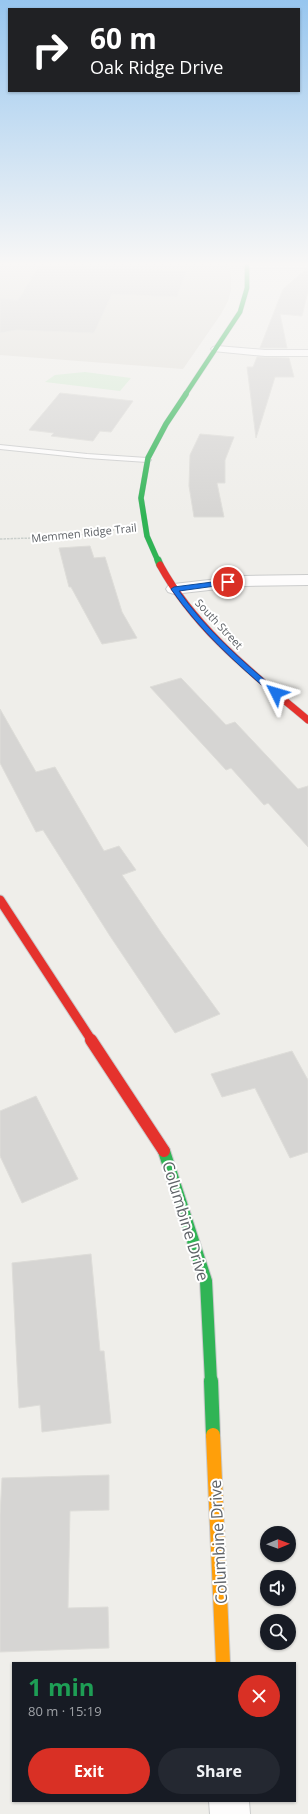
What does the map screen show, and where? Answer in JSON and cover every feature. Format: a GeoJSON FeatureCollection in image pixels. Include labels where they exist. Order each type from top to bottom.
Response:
{"type":"FeatureCollection","features":[{"type":"Feature","properties":{"kind":"street"},"geometry":{"type":"LineString","coordinates":[[216,349],[265,353],[308,352]]}},
{"type":"Feature","properties":{"kind":"street","name":"South Street"},"geometry":{"type":"LineString","coordinates":[[216,349],[158,437],[148,460],[142,498],[145,526],[162,570],[191,613],[234,658],[308,720]]}},
{"type":"Feature","properties":{"kind":"street"},"geometry":{"type":"LineString","coordinates":[[174,589],[244,581],[308,580]]}},
{"type":"Feature","properties":{"kind":"street","name":"Columbine Drive"},"geometry":{"type":"LineString","coordinates":[[0,900],[163,1149],[206,1281],[223,1662]]}},
{"type":"Feature","properties":{"kind":"street"},"geometry":{"type":"LineString","coordinates":[[229,1802],[230,1814]]}},
{"type":"Feature","properties":{"kind":"lane"},"geometry":{"type":"LineString","coordinates":[[0,447],[87,456],[148,460]]}},
{"type":"Feature","properties":{"kind":"path","name":"Memmen Ridge Trail"},"geometry":{"type":"LineString","coordinates":[[0,539],[64,537],[145,526]]}},
{"type":"Feature","properties":{"kind":"shaded area"},"geometry":{"type":"Polygon","coordinates":[[[0,348],[198,348],[183,369],[0,355],[0,348]]]}},
{"type":"Feature","properties":{"kind":"green space"},"geometry":{"type":"Polygon","coordinates":[[[85,372],[131,378],[120,391],[45,382],[55,375],[85,372]]]}},
{"type":"Feature","properties":{"kind":"building"},"geometry":{"type":"Polygon","coordinates":[[[257,357],[289,358],[294,377],[275,377],[256,438],[247,367],[253,367],[257,357]]]}},
{"type":"Feature","properties":{"kind":"building"},"geometry":{"type":"Polygon","coordinates":[[[60,393],[133,401],[111,432],[100,431],[93,441],[51,436],[54,433],[29,430],[60,393]]]}},
{"type":"Feature","properties":{"kind":"building"},"geometry":{"type":"Polygon","coordinates":[[[200,434],[234,437],[225,460],[225,483],[217,483],[224,517],[194,517],[189,486],[190,455],[200,434]]]}},
{"type":"Feature","properties":{"kind":"building"},"geometry":{"type":"Polygon","coordinates":[[[90,546],[94,558],[105,557],[122,612],[137,638],[102,644],[71,587],[69,587],[59,548],[90,546]]]}},
{"type":"Feature","properties":{"kind":"building"},"geometry":{"type":"Polygon","coordinates":[[[181,678],[226,725],[235,722],[298,789],[308,786],[308,847],[268,803],[264,805],[231,768],[226,770],[150,687],[181,678]]]}},
{"type":"Feature","properties":{"kind":"building"},"geometry":{"type":"Polygon","coordinates":[[[0,709],[36,772],[55,767],[104,851],[119,846],[136,870],[122,875],[162,934],[220,1014],[175,1033],[110,936],[43,830],[36,832],[0,763],[0,709]]]}},
{"type":"Feature","properties":{"kind":"building"},"geometry":{"type":"Polygon","coordinates":[[[292,1051],[308,1080],[308,1152],[290,1158],[255,1088],[222,1097],[211,1074],[292,1051]]]}},
{"type":"Feature","properties":{"kind":"building"},"geometry":{"type":"Polygon","coordinates":[[[36,1096],[78,1179],[22,1203],[0,1156],[0,1111],[36,1096]]]}},
{"type":"Feature","properties":{"kind":"building"},"geometry":{"type":"Polygon","coordinates":[[[91,1254],[100,1351],[104,1351],[111,1423],[42,1432],[40,1405],[19,1408],[12,1263],[91,1254]]]}},
{"type":"Feature","properties":{"kind":"building"},"geometry":{"type":"Polygon","coordinates":[[[109,1475],[109,1510],[70,1511],[68,1608],[108,1607],[109,1648],[0,1652],[0,1515],[2,1478],[109,1475]]]}},
{"type":"Feature","properties":{"kind":"traffic: fast"},"geometry":{"type":"LineString","coordinates":[[160,565],[147,536],[141,498],[148,458],[166,424],[216,348]]}},
{"type":"Feature","properties":{"kind":"traffic: fast"},"geometry":{"type":"LineString","coordinates":[[164,1151],[206,1281],[213,1435]]}},
{"type":"Feature","properties":{"kind":"traffic: slow"},"geometry":{"type":"LineString","coordinates":[[213,1435],[223,1662]]}},
{"type":"Feature","properties":{"kind":"traffic: jam"},"geometry":{"type":"LineString","coordinates":[[160,565],[187,608],[206,629],[268,687],[308,720]]}},
{"type":"Feature","properties":{"kind":"traffic: jam"},"geometry":{"type":"LineString","coordinates":[[0,900],[164,1151]]}},
{"type":"Feature","properties":{"kind":"route"},"geometry":{"type":"LineString","coordinates":[[228,582],[174,589],[204,628],[234,658],[276,693]]}}]}
